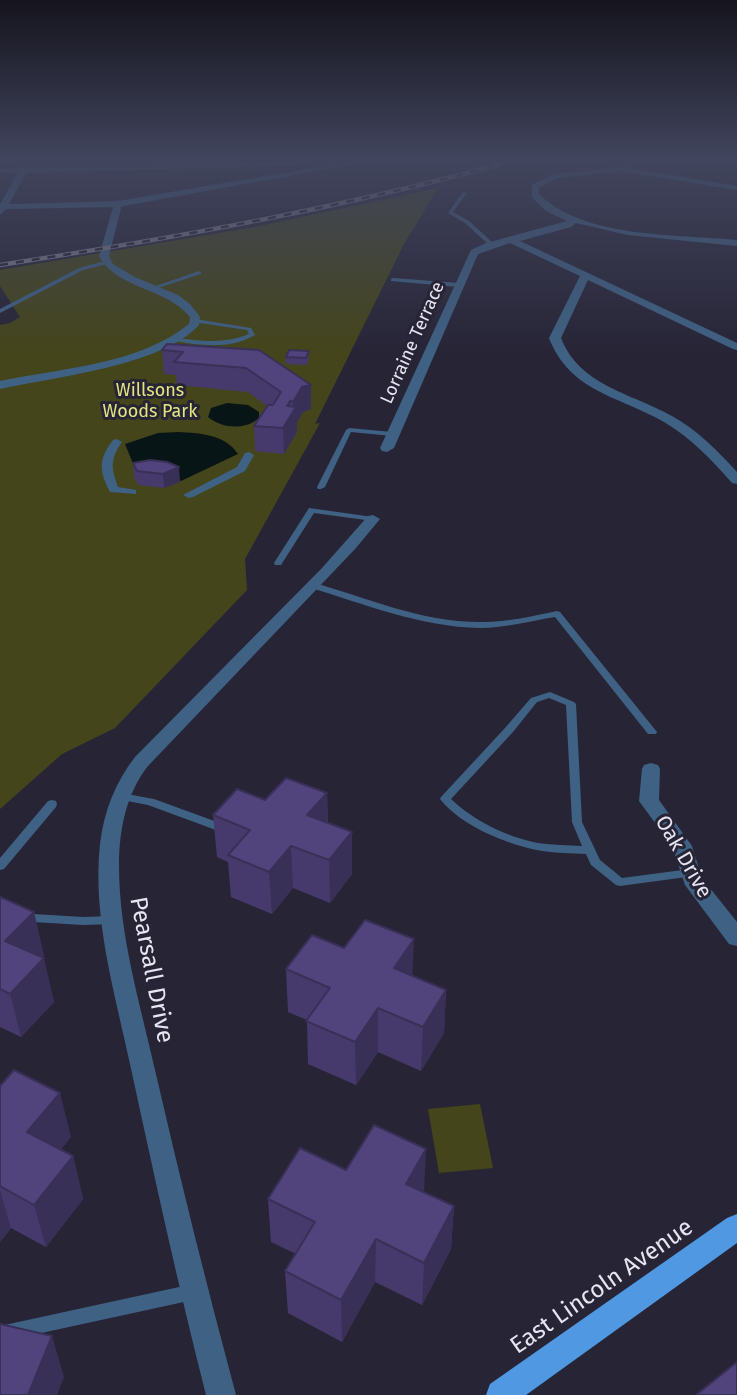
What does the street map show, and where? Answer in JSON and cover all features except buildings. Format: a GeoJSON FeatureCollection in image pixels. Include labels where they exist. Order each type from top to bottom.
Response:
{"type":"FeatureCollection","features":[{"type":"Feature","properties":{"kind":"main road","name":"East Lincoln Avenue"},"geometry":{"type":"LineString","coordinates":[[501,1395],[737,1227]]}},
{"type":"Feature","properties":{"kind":"street"},"geometry":{"type":"LineString","coordinates":[[0,385],[136,354],[177,340],[189,330],[195,321],[190,308],[183,301],[115,271],[104,260],[113,224]]}},
{"type":"Feature","properties":{"kind":"street"},"geometry":{"type":"LineString","coordinates":[[491,244],[569,224]]}},
{"type":"Feature","properties":{"kind":"street"},"geometry":{"type":"LineString","coordinates":[[591,224],[645,236],[737,243]]}},
{"type":"Feature","properties":{"kind":"street"},"geometry":{"type":"LineString","coordinates":[[511,240],[737,347]]}},
{"type":"Feature","properties":{"kind":"street","name":"Lorraine Terrace"},"geometry":{"type":"LineString","coordinates":[[387,447],[474,252],[491,244]]}},
{"type":"Feature","properties":{"kind":"street"},"geometry":{"type":"LineString","coordinates":[[586,274],[555,338],[561,358],[584,378],[681,427],[737,480]]}},
{"type":"Feature","properties":{"kind":"street"},"geometry":{"type":"LineString","coordinates":[[117,442],[106,455],[105,463],[114,490],[132,492]]}},
{"type":"Feature","properties":{"kind":"street"},"geometry":{"type":"LineString","coordinates":[[189,495],[233,475],[247,463],[249,455]]}},
{"type":"Feature","properties":{"kind":"street","name":"Pearsall Drive"},"geometry":{"type":"LineString","coordinates":[[221,1395],[194,1292],[112,920],[109,859],[113,825],[121,797],[136,770],[373,519]]}},
{"type":"Feature","properties":{"kind":"street","name":"Oak Drive"},"geometry":{"type":"LineString","coordinates":[[651,769],[649,801],[682,846],[692,880],[737,938]]}},
{"type":"Feature","properties":{"kind":"lane"},"geometry":{"type":"LineString","coordinates":[[470,224],[491,244]]}},
{"type":"Feature","properties":{"kind":"lane"},"geometry":{"type":"LineString","coordinates":[[2,310],[104,260]]}},
{"type":"Feature","properties":{"kind":"lane"},"geometry":{"type":"LineString","coordinates":[[156,287],[199,273]]}},
{"type":"Feature","properties":{"kind":"lane"},"geometry":{"type":"LineString","coordinates":[[393,279],[459,285]]}},
{"type":"Feature","properties":{"kind":"lane"},"geometry":{"type":"LineString","coordinates":[[177,340],[223,343],[240,341],[252,335],[249,329],[195,321]]}},
{"type":"Feature","properties":{"kind":"lane"},"geometry":{"type":"LineString","coordinates":[[321,487],[349,430],[392,434]]}},
{"type":"Feature","properties":{"kind":"lane"},"geometry":{"type":"LineString","coordinates":[[278,563],[312,510],[373,519]]}},
{"type":"Feature","properties":{"kind":"lane"},"geometry":{"type":"LineString","coordinates":[[311,585],[412,614],[466,624],[502,623],[556,614],[652,732]]}},
{"type":"Feature","properties":{"kind":"lane"},"geometry":{"type":"LineString","coordinates":[[588,850],[534,845],[487,827],[455,810],[444,799],[534,700],[550,695],[571,704],[577,822],[595,862],[620,882],[690,873]]}},
{"type":"Feature","properties":{"kind":"lane"},"geometry":{"type":"LineString","coordinates":[[121,797],[150,802],[224,829]]}},
{"type":"Feature","properties":{"kind":"lane"},"geometry":{"type":"LineString","coordinates":[[0,866],[52,804]]}},
{"type":"Feature","properties":{"kind":"lane"},"geometry":{"type":"LineString","coordinates":[[0,916],[112,920]]}},
{"type":"Feature","properties":{"kind":"lane"},"geometry":{"type":"LineString","coordinates":[[0,1334],[194,1292]]}},
{"type":"Feature","properties":{"kind":"green space","name":"Willsons Woods Park"},"geometry":{"type":"Polygon","coordinates":[[[269,224],[416,224],[315,424],[320,423],[245,559],[247,590],[115,728],[62,754],[0,809],[0,325],[20,317],[0,286],[0,270],[269,224]]]}},
{"type":"Feature","properties":{"kind":"green space"},"geometry":{"type":"Polygon","coordinates":[[[480,1104],[493,1168],[439,1173],[428,1109],[480,1104]]]}},
{"type":"Feature","properties":{"kind":"shaded area"},"geometry":{"type":"Polygon","coordinates":[[[227,403],[248,405],[259,412],[259,418],[248,425],[227,426],[208,417],[211,408],[227,403]]]}},
{"type":"Feature","properties":{"kind":"shaded area"},"geometry":{"type":"Polygon","coordinates":[[[158,433],[203,434],[219,439],[233,447],[238,454],[181,481],[169,476],[138,476],[125,444],[158,433]]]}},
{"type":"Feature","properties":{"kind":"railway"},"geometry":{"type":"LineString","coordinates":[[0,265],[239,224]]}}]}
